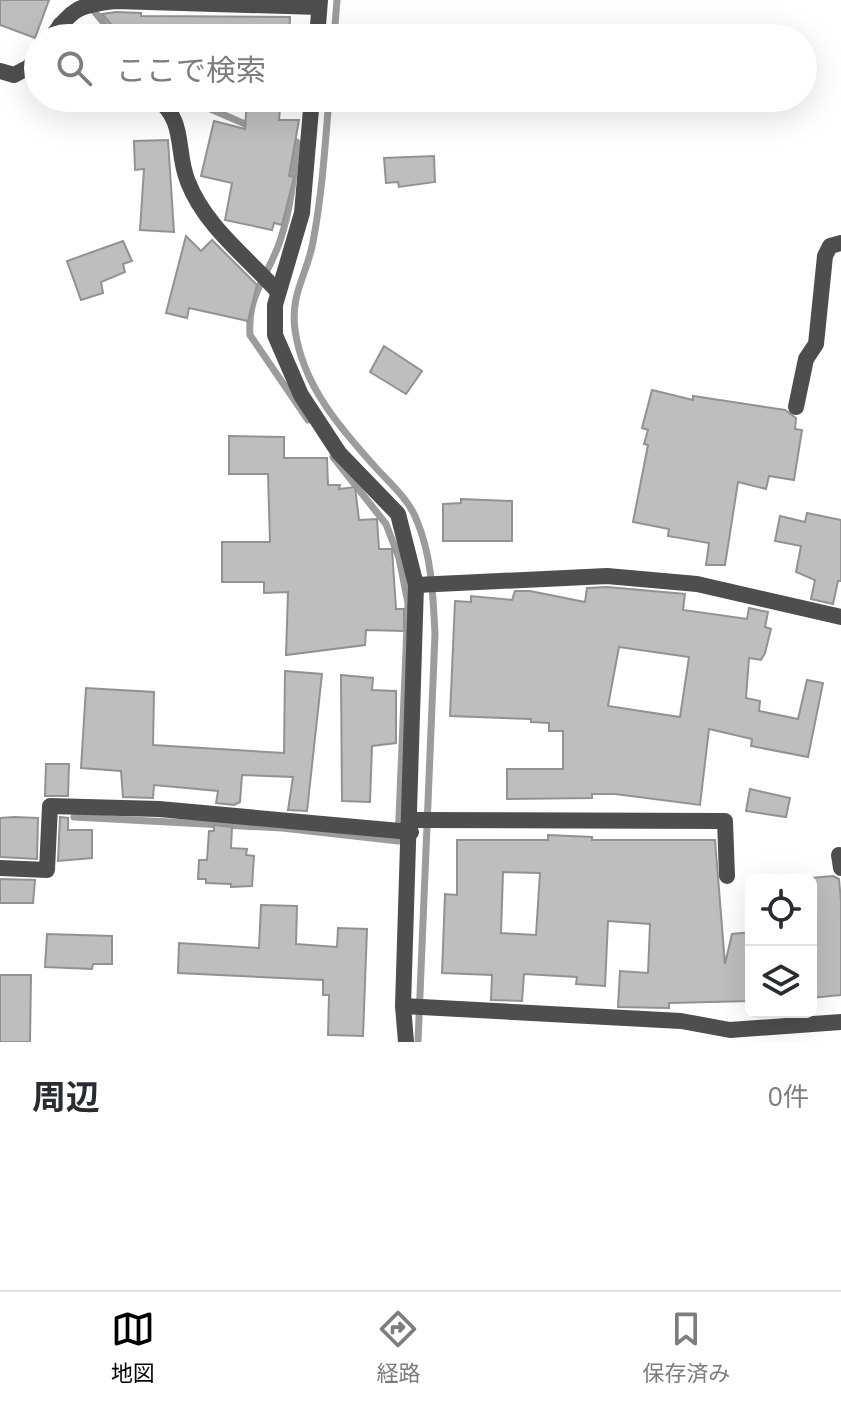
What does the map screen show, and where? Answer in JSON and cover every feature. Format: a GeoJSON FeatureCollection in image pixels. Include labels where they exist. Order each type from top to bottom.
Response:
{"type":"FeatureCollection","features":[{"type":"Feature","properties":{"kind":"street"},"geometry":{"type":"LineString","coordinates":[[61,24],[70,13],[87,4],[115,1],[320,4],[318,24]]}},
{"type":"Feature","properties":{"kind":"street"},"geometry":{"type":"LineString","coordinates":[[0,71],[14,75],[24,70]]}},
{"type":"Feature","properties":{"kind":"street"},"geometry":{"type":"LineString","coordinates":[[171,112],[178,123],[186,179],[200,207],[278,292]]}},
{"type":"Feature","properties":{"kind":"street"},"geometry":{"type":"LineString","coordinates":[[311,112],[302,213],[278,292],[274,318],[280,352],[301,395],[339,453],[398,514],[426,585],[412,825],[414,1007],[406,1042]]}},
{"type":"Feature","properties":{"kind":"street"},"geometry":{"type":"LineString","coordinates":[[796,407],[806,359],[816,344],[825,256],[830,246],[841,243]]}},
{"type":"Feature","properties":{"kind":"street"},"geometry":{"type":"LineString","coordinates":[[426,585],[607,576],[697,584],[841,617]]}},
{"type":"Feature","properties":{"kind":"street"},"geometry":{"type":"LineString","coordinates":[[0,868],[47,870],[50,806],[159,809],[412,825],[725,821],[727,876]]}},
{"type":"Feature","properties":{"kind":"street"},"geometry":{"type":"LineString","coordinates":[[414,1007],[681,1021],[730,1030],[841,1022]]}},
{"type":"Feature","properties":{"kind":"building"},"geometry":{"type":"Polygon","coordinates":[[[0,0],[49,0],[40,24],[24,24],[24,34],[0,25],[0,0]]]}},
{"type":"Feature","properties":{"kind":"building"},"geometry":{"type":"Polygon","coordinates":[[[102,14],[290,17],[290,24],[111,24],[102,14]]]}},
{"type":"Feature","properties":{"kind":"building"},"geometry":{"type":"Polygon","coordinates":[[[246,112],[280,112],[279,120],[299,120],[289,176],[294,177],[282,225],[274,223],[272,230],[225,220],[232,183],[201,176],[214,121],[245,129],[246,112]]]}},
{"type":"Feature","properties":{"kind":"building"},"geometry":{"type":"Polygon","coordinates":[[[168,140],[174,232],[140,230],[144,169],[135,170],[134,141],[168,140]]]}},
{"type":"Feature","properties":{"kind":"building"},"geometry":{"type":"Polygon","coordinates":[[[434,156],[435,182],[399,187],[398,182],[386,183],[384,158],[434,156]]]}},
{"type":"Feature","properties":{"kind":"building"},"geometry":{"type":"Polygon","coordinates":[[[186,236],[201,251],[212,240],[257,285],[248,321],[189,308],[187,318],[166,313],[186,236]]]}},
{"type":"Feature","properties":{"kind":"building"},"geometry":{"type":"Polygon","coordinates":[[[123,241],[132,261],[123,264],[125,272],[101,282],[103,293],[81,300],[67,261],[123,241]]]}},
{"type":"Feature","properties":{"kind":"building"},"geometry":{"type":"Polygon","coordinates":[[[384,346],[422,371],[406,394],[370,372],[384,346]]]}},
{"type":"Feature","properties":{"kind":"building"},"geometry":{"type":"Polygon","coordinates":[[[652,390],[693,400],[693,396],[785,410],[796,418],[795,429],[802,430],[794,480],[769,476],[766,489],[738,482],[725,565],[706,565],[709,543],[668,536],[669,529],[633,522],[648,445],[644,444],[648,430],[642,428],[652,390]]]}},
{"type":"Feature","properties":{"kind":"building"},"geometry":{"type":"Polygon","coordinates":[[[229,436],[284,437],[284,458],[327,458],[328,485],[340,485],[339,489],[355,487],[359,520],[377,519],[379,549],[392,549],[396,609],[404,609],[404,631],[366,630],[365,645],[286,655],[288,592],[264,593],[264,582],[222,582],[222,542],[270,542],[268,474],[229,474],[229,436]]]}},
{"type":"Feature","properties":{"kind":"building"},"geometry":{"type":"Polygon","coordinates":[[[461,499],[512,501],[512,541],[443,541],[443,504],[461,503],[461,499]]]}},
{"type":"Feature","properties":{"kind":"building"},"geometry":{"type":"Polygon","coordinates":[[[807,513],[841,520],[841,581],[838,581],[833,604],[811,599],[815,580],[796,572],[801,546],[775,541],[780,516],[805,522],[807,513]]]}},
{"type":"Feature","properties":{"kind":"building"},"geometry":{"type":"Polygon","coordinates":[[[587,588],[685,594],[683,610],[747,619],[749,608],[768,612],[765,627],[771,629],[765,653],[761,660],[749,658],[746,698],[760,701],[759,711],[798,719],[807,680],[823,683],[808,757],[751,746],[752,739],[709,729],[700,805],[615,794],[592,794],[592,798],[507,799],[507,769],[563,769],[563,731],[549,731],[549,723],[531,722],[531,719],[450,716],[455,601],[471,602],[471,596],[512,600],[515,591],[530,591],[585,602],[587,588]],[[619,647],[608,706],[680,717],[689,657],[619,647]]]}},
{"type":"Feature","properties":{"kind":"building"},"geometry":{"type":"Polygon","coordinates":[[[285,671],[322,674],[307,811],[288,810],[293,777],[242,775],[240,802],[234,805],[216,803],[218,791],[154,785],[153,798],[123,797],[121,771],[81,768],[86,688],[154,692],[153,745],[284,753],[285,671]]]}},
{"type":"Feature","properties":{"kind":"building"},"geometry":{"type":"Polygon","coordinates":[[[341,675],[373,678],[372,690],[396,691],[396,743],[372,746],[370,802],[342,801],[341,675]]]}},
{"type":"Feature","properties":{"kind":"building"},"geometry":{"type":"Polygon","coordinates":[[[46,764],[69,764],[68,796],[45,796],[46,764]]]}},
{"type":"Feature","properties":{"kind":"building"},"geometry":{"type":"Polygon","coordinates":[[[750,789],[790,798],[786,817],[746,811],[750,789]]]}},
{"type":"Feature","properties":{"kind":"building"},"geometry":{"type":"Polygon","coordinates":[[[60,817],[68,818],[68,830],[92,830],[92,858],[58,861],[60,817]]]}},
{"type":"Feature","properties":{"kind":"building"},"geometry":{"type":"Polygon","coordinates":[[[0,818],[38,818],[37,859],[0,857],[0,818]]]}},
{"type":"Feature","properties":{"kind":"building"},"geometry":{"type":"Polygon","coordinates":[[[214,825],[232,827],[231,848],[247,849],[246,855],[254,856],[252,886],[231,887],[231,884],[206,883],[206,879],[198,879],[199,860],[207,860],[209,831],[214,831],[214,825]]]}},
{"type":"Feature","properties":{"kind":"building"},"geometry":{"type":"Polygon","coordinates":[[[548,835],[592,837],[592,840],[715,840],[725,964],[732,934],[745,933],[745,1001],[669,1003],[669,1008],[618,1007],[620,971],[648,973],[650,924],[608,921],[605,986],[576,984],[577,977],[524,974],[522,1001],[491,1000],[492,975],[442,973],[445,894],[457,895],[457,840],[548,840],[548,835]],[[503,872],[501,933],[536,935],[540,873],[503,872]]]}},
{"type":"Feature","properties":{"kind":"building"},"geometry":{"type":"Polygon","coordinates":[[[833,876],[839,879],[841,995],[817,997],[817,877],[833,876]]]}},
{"type":"Feature","properties":{"kind":"building"},"geometry":{"type":"Polygon","coordinates":[[[0,879],[35,880],[33,903],[0,903],[0,879]]]}},
{"type":"Feature","properties":{"kind":"building"},"geometry":{"type":"Polygon","coordinates":[[[261,905],[297,906],[296,944],[337,947],[338,928],[367,929],[363,1036],[328,1035],[329,995],[323,995],[323,980],[178,973],[179,943],[259,948],[261,905]]]}},
{"type":"Feature","properties":{"kind":"building"},"geometry":{"type":"Polygon","coordinates":[[[47,934],[112,936],[112,964],[93,964],[92,969],[45,967],[47,934]]]}},
{"type":"Feature","properties":{"kind":"building"},"geometry":{"type":"Polygon","coordinates":[[[0,975],[31,975],[30,1042],[0,1042],[0,975]]]}},
{"type":"Feature","properties":{"kind":"waterway"},"geometry":{"type":"LineString","coordinates":[[335,24],[337,0]]}},
{"type":"Feature","properties":{"kind":"waterway"},"geometry":{"type":"LineString","coordinates":[[94,11],[105,24]]}},
{"type":"Feature","properties":{"kind":"waterway"},"geometry":{"type":"LineString","coordinates":[[217,112],[252,127]]}},
{"type":"Feature","properties":{"kind":"waterway"},"geometry":{"type":"LineString","coordinates":[[328,112],[319,207],[295,306],[299,350],[325,405],[400,493],[414,514],[426,548],[432,591],[435,634],[418,1042]]}},
{"type":"Feature","properties":{"kind":"waterway"},"geometry":{"type":"LineString","coordinates":[[287,138],[297,142],[289,204],[280,241],[255,297],[250,335],[308,420]]}},
{"type":"Feature","properties":{"kind":"waterway"},"geometry":{"type":"LineString","coordinates":[[74,817],[282,828],[398,841],[408,603],[399,558],[386,524],[333,457]]}}]}
